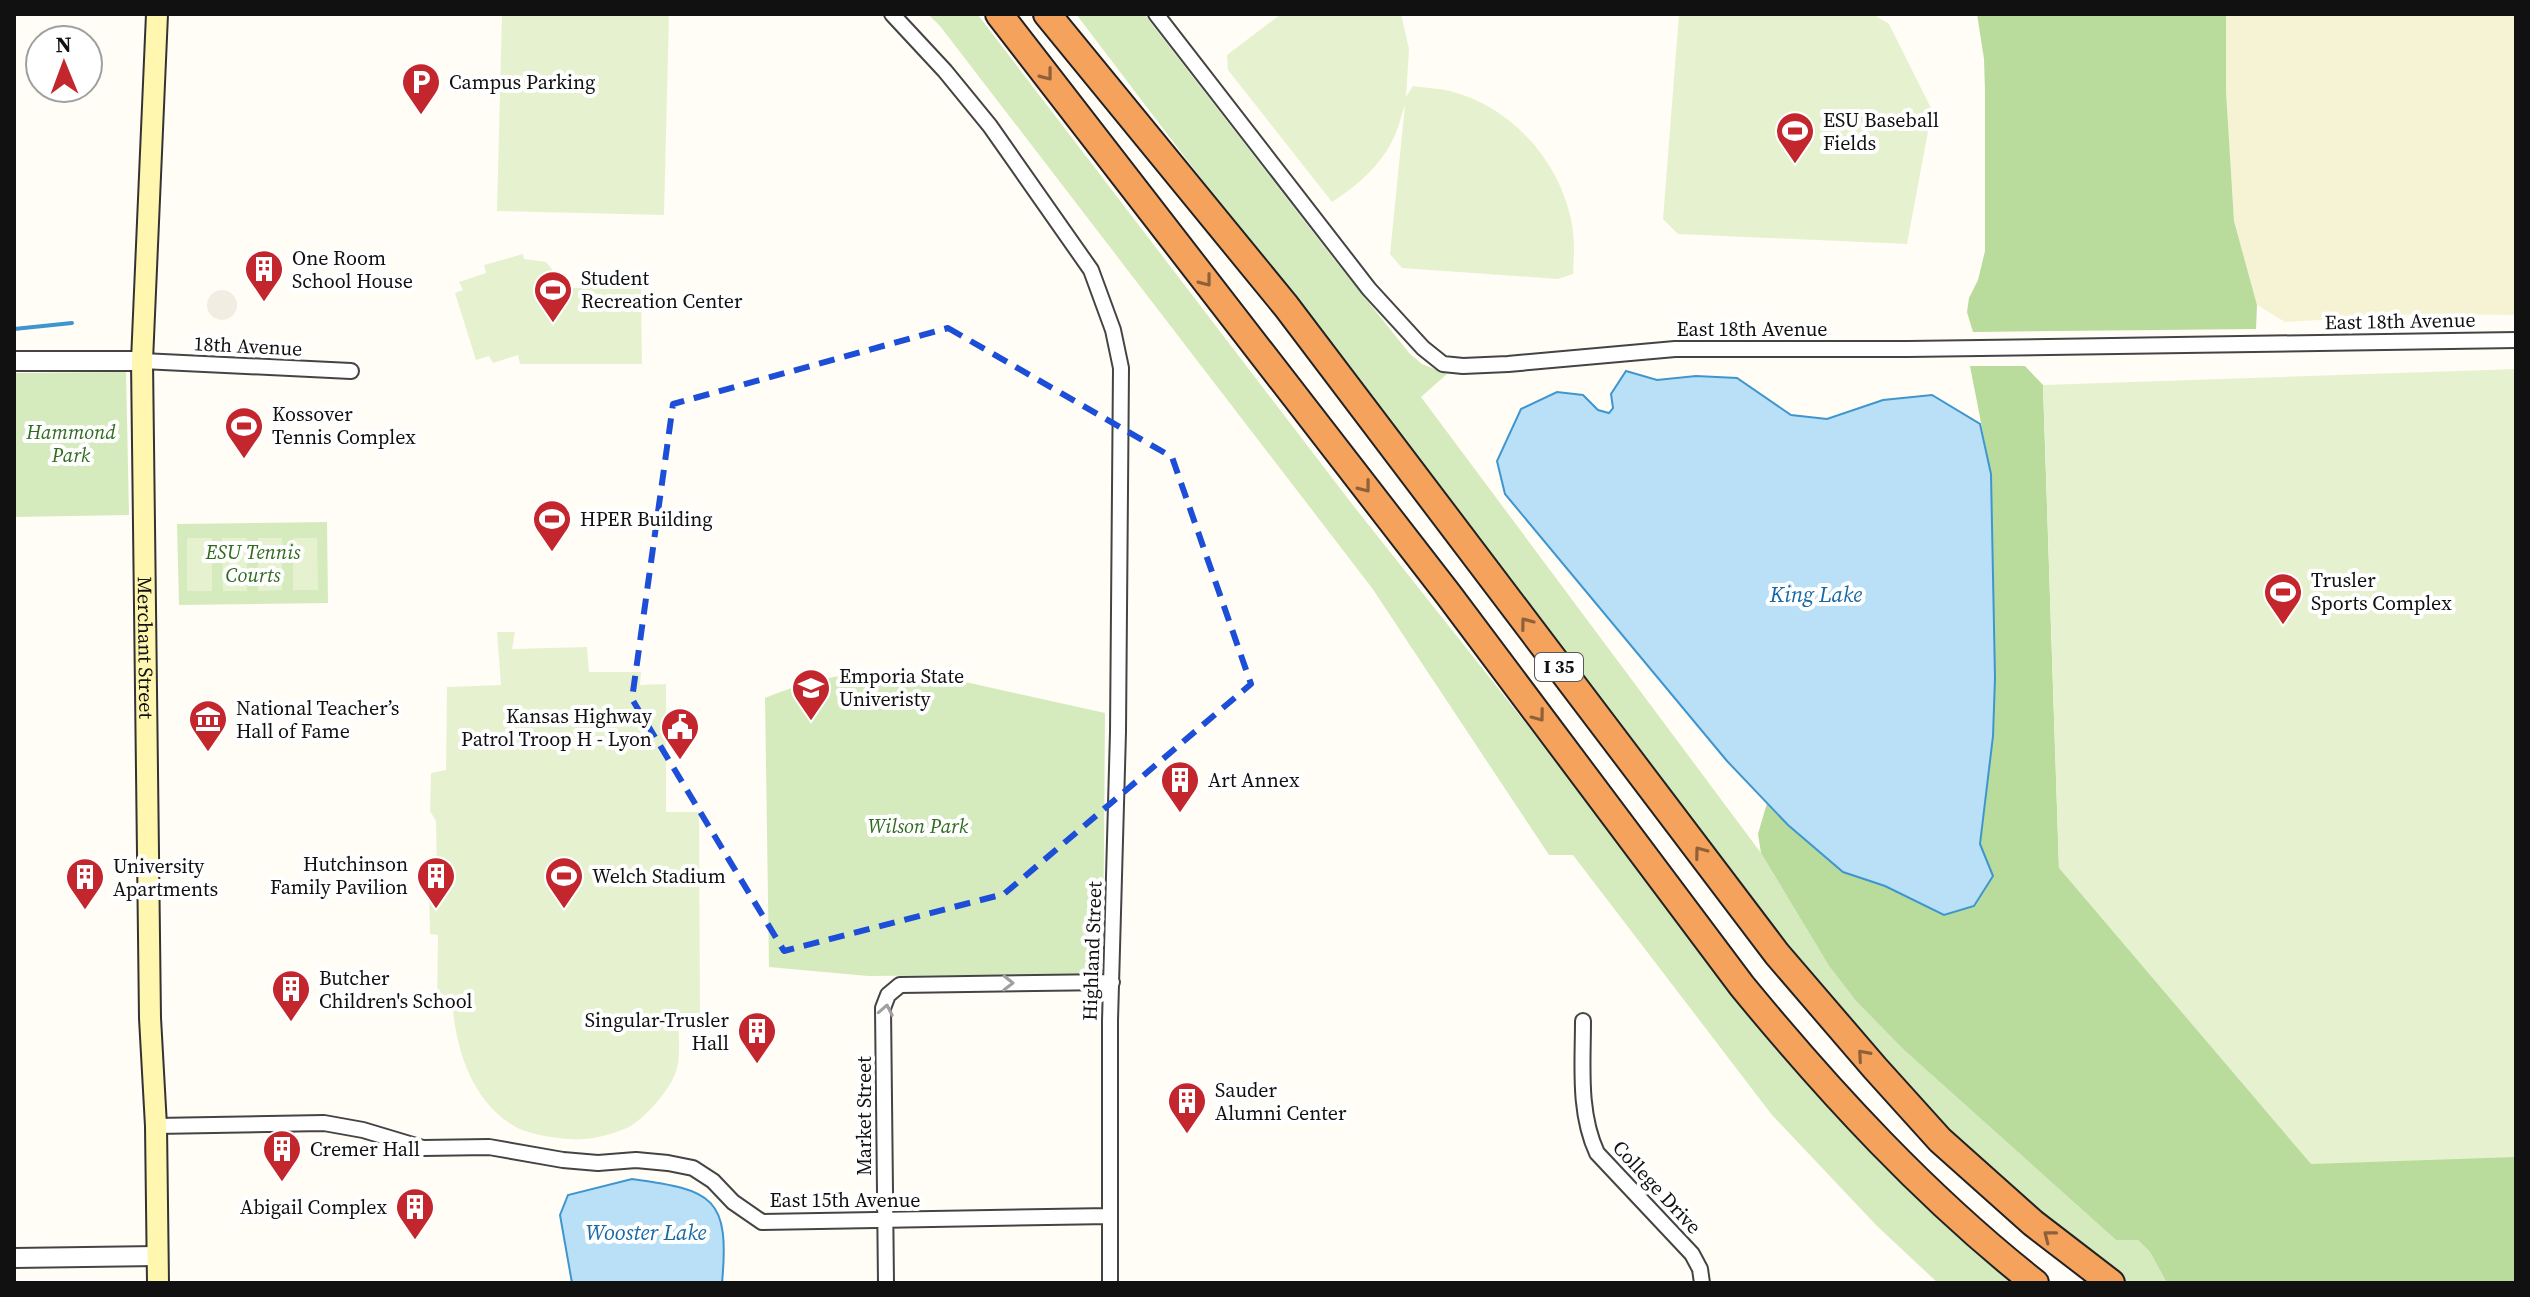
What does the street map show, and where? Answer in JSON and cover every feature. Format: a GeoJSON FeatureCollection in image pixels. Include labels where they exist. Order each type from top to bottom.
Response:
{"type":"FeatureCollection","features":[{"type":"Feature","properties":{"kind":"highway","name":"I 35"},"geometry":{"type":"LineString","coordinates":[[999,14],[1448,594],[1742,986],[1792,1047],[1876,1136],[1951,1210],[2035,1283]]}},
{"type":"Feature","properties":{"kind":"highway","name":"I 35"},"geometry":{"type":"LineString","coordinates":[[1047,14],[1286,306],[1777,954],[1940,1140],[2033,1223],[2111,1283]]}},
{"type":"Feature","properties":{"kind":"main road","name":"Merchant Street"},"geometry":{"type":"LineString","coordinates":[[157,14],[142,361],[150,1018],[156,1126],[158,1283]]}},
{"type":"Feature","properties":{"kind":"street","name":"East 18th Avenue"},"geometry":{"type":"LineString","coordinates":[[1156,14],[1369,289],[1423,348],[1443,364],[1508,364],[1675,349],[1908,349],[2516,340]]}},
{"type":"Feature","properties":{"kind":"street","name":"Highland Street"},"geometry":{"type":"LineString","coordinates":[[895,15],[990,126],[1091,270],[1113,330],[1121,368],[1118,732],[1110,1021],[1110,1283]]}},
{"type":"Feature","properties":{"kind":"street"},"geometry":{"type":"LineString","coordinates":[[14,361],[142,361]]}},
{"type":"Feature","properties":{"kind":"street","name":"18th Avenue"},"geometry":{"type":"LineString","coordinates":[[142,361],[351,371]]}},
{"type":"Feature","properties":{"kind":"street","name":"Market Street"},"geometry":{"type":"LineString","coordinates":[[886,1283],[883,1008],[888,995],[900,985],[1112,982]]}},
{"type":"Feature","properties":{"kind":"street","name":"College Drive"},"geometry":{"type":"LineString","coordinates":[[1583,1021],[1587,1133],[1597,1153],[1692,1254],[1700,1269],[1702,1283]]}},
{"type":"Feature","properties":{"kind":"street","name":"East 15th Avenue"},"geometry":{"type":"LineString","coordinates":[[156,1126],[324,1123],[363,1130],[423,1148],[489,1147],[563,1160],[598,1163],[636,1160],[693,1168],[762,1222],[1110,1216]]}},
{"type":"Feature","properties":{"kind":"street"},"geometry":{"type":"LineString","coordinates":[[14,1258],[157,1256]]}},
{"type":"Feature","properties":{"kind":"highlighted area"},"geometry":{"type":"Polygon","coordinates":[[[948,328],[1172,457],[1251,684],[1004,894],[784,951],[632,699],[673,404],[948,328]]]}},
{"type":"Feature","properties":{"kind":"shaded area"},"geometry":{"type":"Polygon","coordinates":[[[2226,14],[2516,14],[2516,315],[2419,314],[2285,322],[2257,305],[2234,221],[2226,91],[2226,14]]]}},
{"type":"Feature","properties":{"kind":"shaded area"},"geometry":{"type":"Polygon","coordinates":[[[222,290],[228,291],[236,299],[236,311],[228,319],[222,320],[216,319],[208,311],[207,305],[208,299],[216,291],[222,290]]]}},
{"type":"Feature","properties":{"kind":"green space"},"geometry":{"type":"Polygon","coordinates":[[[502,14],[669,14],[664,215],[497,211],[502,14]]]}},
{"type":"Feature","properties":{"kind":"green space"},"geometry":{"type":"Polygon","coordinates":[[[928,14],[978,15],[1352,504],[1558,764],[1768,1039],[1896,1177],[2012,1283],[1938,1283],[1877,1226],[1772,1115],[1573,855],[1549,855],[1372,588],[928,14]]]}},
{"type":"Feature","properties":{"kind":"green space"},"geometry":{"type":"Polygon","coordinates":[[[1076,14],[1144,14],[1410,354],[1422,364],[1447,374],[1421,397],[1761,853],[1829,966],[1856,1001],[1904,1050],[2116,1240],[2138,1240],[2150,1252],[2167,1283],[2127,1283],[2052,1223],[1996,1175],[1941,1120],[1811,981],[1076,14]]]}},
{"type":"Feature","properties":{"kind":"green space"},"geometry":{"type":"Polygon","coordinates":[[[1281,14],[1401,14],[1409,49],[1406,97],[1413,86],[1445,90],[1472,98],[1511,122],[1528,138],[1543,156],[1565,197],[1573,233],[1573,274],[1558,279],[1402,268],[1390,254],[1405,105],[1392,142],[1379,162],[1362,180],[1332,202],[1228,70],[1227,55],[1281,14]]]}},
{"type":"Feature","properties":{"kind":"green space","name":"ESU Baseball Fields"},"geometry":{"type":"Polygon","coordinates":[[[1679,14],[1873,14],[1889,24],[1932,110],[1907,244],[1678,234],[1663,219],[1679,14]]]}},
{"type":"Feature","properties":{"kind":"green space"},"geometry":{"type":"Polygon","coordinates":[[[1977,14],[2226,14],[2226,91],[2234,221],[2257,305],[2256,329],[1973,332],[1967,312],[1969,298],[1978,280],[1985,251],[1984,59],[1977,14]]]}},
{"type":"Feature","properties":{"kind":"green space","name":"Student Recreation Center"},"geometry":{"type":"Polygon","coordinates":[[[523,254],[524,259],[546,262],[561,280],[569,278],[572,288],[641,287],[642,364],[520,364],[518,355],[493,363],[489,356],[476,360],[455,293],[463,290],[459,282],[486,273],[484,265],[523,254]]]}},
{"type":"Feature","properties":{"kind":"green space"},"geometry":{"type":"Polygon","coordinates":[[[1970,366],[2025,366],[2043,385],[2059,868],[2516,1156],[2516,1283],[2167,1283],[2150,1252],[2138,1240],[2116,1240],[1904,1050],[1856,1001],[1829,966],[1761,853],[1758,834],[1767,803],[1843,872],[1885,886],[1980,844],[1993,736],[1995,678],[1991,474],[1970,366]]]}},
{"type":"Feature","properties":{"kind":"green space","name":"Trusler Sports Complex"},"geometry":{"type":"Polygon","coordinates":[[[2516,369],[2516,1157],[2311,1164],[2059,868],[2043,385],[2516,369]]]}},
{"type":"Feature","properties":{"kind":"green space","name":"Hammond Park"},"geometry":{"type":"Polygon","coordinates":[[[126,372],[129,515],[14,517],[14,373],[126,372]]]}},
{"type":"Feature","properties":{"kind":"green space","name":"ESU Tennis Courts"},"geometry":{"type":"Polygon","coordinates":[[[327,522],[328,603],[179,605],[177,524],[327,522]]]}},
{"type":"Feature","properties":{"kind":"green space"},"geometry":{"type":"Polygon","coordinates":[[[187,538],[212,538],[212,591],[187,591],[187,538]]]}},
{"type":"Feature","properties":{"kind":"green space"},"geometry":{"type":"Polygon","coordinates":[[[222,538],[247,538],[247,591],[223,591],[222,538]]]}},
{"type":"Feature","properties":{"kind":"green space"},"geometry":{"type":"Polygon","coordinates":[[[258,538],[282,538],[282,590],[258,591],[258,538]]]}},
{"type":"Feature","properties":{"kind":"green space"},"geometry":{"type":"Polygon","coordinates":[[[293,538],[317,538],[318,590],[293,590],[293,538]]]}},
{"type":"Feature","properties":{"kind":"green space","name":"Welch Stadium"},"geometry":{"type":"Polygon","coordinates":[[[497,632],[515,632],[512,649],[587,647],[589,672],[641,672],[640,685],[666,684],[666,812],[699,812],[700,1013],[678,1013],[677,1068],[657,1102],[627,1128],[595,1138],[538,1135],[514,1126],[500,1116],[470,1076],[459,1044],[453,1011],[437,1012],[438,935],[430,934],[429,886],[437,885],[436,821],[430,811],[431,773],[446,770],[447,687],[501,685],[497,632]]]}},
{"type":"Feature","properties":{"kind":"green space","name":"Wilson Park"},"geometry":{"type":"Polygon","coordinates":[[[868,673],[943,677],[1105,713],[1103,974],[868,976],[769,967],[765,698],[815,681],[868,673]]]}},
{"type":"Feature","properties":{"kind":"water","name":"King Lake"},"geometry":{"type":"Polygon","coordinates":[[[1626,371],[1657,380],[1696,376],[1737,378],[1791,415],[1827,419],[1883,400],[1932,395],[1980,424],[1991,474],[1995,678],[1993,736],[1980,844],[1993,876],[1974,906],[1944,915],[1885,886],[1843,872],[1788,825],[1727,761],[1505,494],[1497,461],[1521,409],[1557,392],[1583,395],[1598,410],[1609,413],[1613,408],[1611,394],[1626,371]]]}},
{"type":"Feature","properties":{"kind":"water","name":"Wooster Lake"},"geometry":{"type":"Polygon","coordinates":[[[632,1179],[681,1188],[698,1194],[710,1203],[723,1232],[722,1283],[572,1283],[560,1215],[568,1195],[632,1179]]]}},
{"type":"Feature","properties":{"kind":"waterway"},"geometry":{"type":"LineString","coordinates":[[14,329],[72,323]]}},
{"type":"Feature","properties":{"kind":"place","name":"Campus Parking"},"geometry":{"type":"Point","coordinates":[421,116]}},
{"type":"Feature","properties":{"kind":"place","name":"ESU Baseball Fields"},"geometry":{"type":"Point","coordinates":[1795,165]}},
{"type":"Feature","properties":{"kind":"place","name":"One Room School House"},"geometry":{"type":"Point","coordinates":[264,303]}},
{"type":"Feature","properties":{"kind":"place","name":"Student Recreation Center"},"geometry":{"type":"Point","coordinates":[553,324]}},
{"type":"Feature","properties":{"kind":"place","name":"Kossover Tennis Complex"},"geometry":{"type":"Point","coordinates":[244,460]}},
{"type":"Feature","properties":{"kind":"place","name":"HPER Building"},"geometry":{"type":"Point","coordinates":[552,553]}},
{"type":"Feature","properties":{"kind":"place","name":"Trusler Sports Complex"},"geometry":{"type":"Point","coordinates":[2283,626]}},
{"type":"Feature","properties":{"kind":"place","name":"Emporia State Univeristy"},"geometry":{"type":"Point","coordinates":[811,722]}},
{"type":"Feature","properties":{"kind":"place","name":"National Teacher’s Hall of Fame"},"geometry":{"type":"Point","coordinates":[208,753]}},
{"type":"Feature","properties":{"kind":"place","name":"Kansas Highway Patrol Troop H - Lyon"},"geometry":{"type":"Point","coordinates":[680,761]}},
{"type":"Feature","properties":{"kind":"place","name":"Art Annex"},"geometry":{"type":"Point","coordinates":[1180,814]}},
{"type":"Feature","properties":{"kind":"place","name":"Hutchinson Family Pavilion"},"geometry":{"type":"Point","coordinates":[436,910]}},
{"type":"Feature","properties":{"kind":"place","name":"Welch Stadium"},"geometry":{"type":"Point","coordinates":[564,910]}},
{"type":"Feature","properties":{"kind":"place","name":"University Apartments"},"geometry":{"type":"Point","coordinates":[85,911]}},
{"type":"Feature","properties":{"kind":"place","name":"Butcher Children's School"},"geometry":{"type":"Point","coordinates":[291,1023]}},
{"type":"Feature","properties":{"kind":"place","name":"Singular-Trusler Hall"},"geometry":{"type":"Point","coordinates":[757,1065]}},
{"type":"Feature","properties":{"kind":"place","name":"Sauder Alumni Center"},"geometry":{"type":"Point","coordinates":[1187,1135]}},
{"type":"Feature","properties":{"kind":"place","name":"Cremer Hall"},"geometry":{"type":"Point","coordinates":[282,1183]}},
{"type":"Feature","properties":{"kind":"place","name":"Abigail Complex"},"geometry":{"type":"Point","coordinates":[415,1241]}}]}
